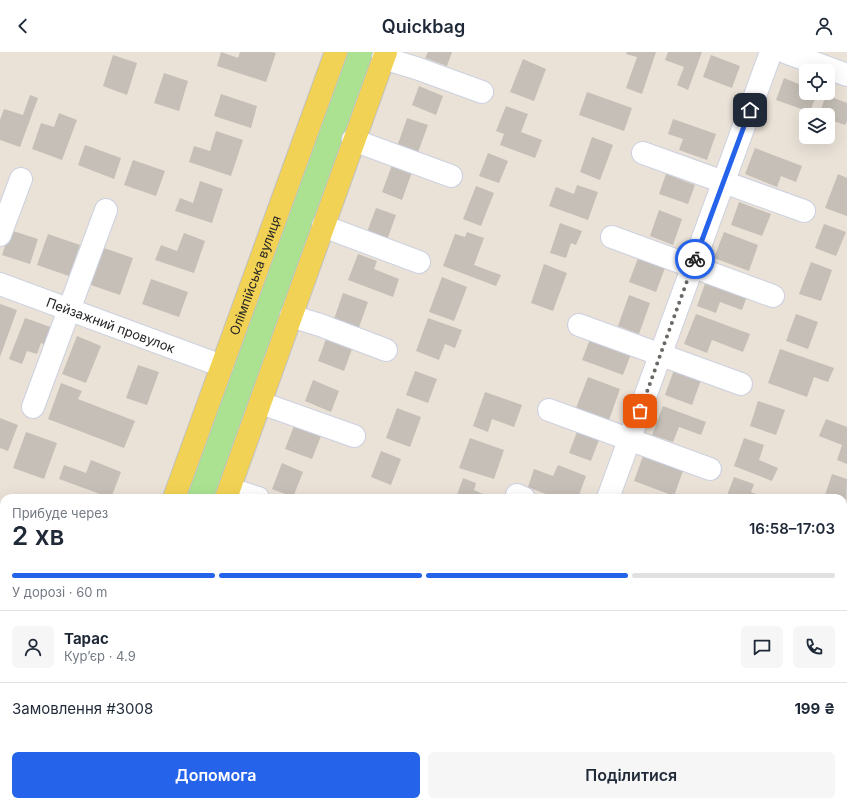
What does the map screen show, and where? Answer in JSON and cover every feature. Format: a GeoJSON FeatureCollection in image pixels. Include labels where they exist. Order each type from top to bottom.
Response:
{"type":"FeatureCollection","features":[{"type":"Feature","properties":{"kind":"main road","name":"Олімпійська вулиця"},"geometry":{"type":"LineString","coordinates":[[175,494],[336,52]]}},
{"type":"Feature","properties":{"kind":"main road"},"geometry":{"type":"LineString","coordinates":[[228,493],[384,55]]}},
{"type":"Feature","properties":{"kind":"street"},"geometry":{"type":"LineString","coordinates":[[609,494],[771,52]]}},
{"type":"Feature","properties":{"kind":"street"},"geometry":{"type":"LineString","coordinates":[[796,54],[847,75]]}},
{"type":"Feature","properties":{"kind":"street"},"geometry":{"type":"LineString","coordinates":[[384,55],[482,92]]}},
{"type":"Feature","properties":{"kind":"street"},"geometry":{"type":"LineString","coordinates":[[353,140],[451,176]]}},
{"type":"Feature","properties":{"kind":"street"},"geometry":{"type":"LineString","coordinates":[[642,153],[804,212]]}},
{"type":"Feature","properties":{"kind":"street"},"geometry":{"type":"LineString","coordinates":[[0,235],[21,179]]}},
{"type":"Feature","properties":{"kind":"street"},"geometry":{"type":"LineString","coordinates":[[34,407],[106,210]]}},
{"type":"Feature","properties":{"kind":"street"},"geometry":{"type":"LineString","coordinates":[[323,226],[419,262]]}},
{"type":"Feature","properties":{"kind":"street"},"geometry":{"type":"LineString","coordinates":[[612,237],[773,296]]}},
{"type":"Feature","properties":{"kind":"street","name":"Пейзажний провулок"},"geometry":{"type":"LineString","coordinates":[[0,284],[222,366]]}},
{"type":"Feature","properties":{"kind":"street"},"geometry":{"type":"LineString","coordinates":[[291,316],[320,325],[386,350]]}},
{"type":"Feature","properties":{"kind":"street"},"geometry":{"type":"LineString","coordinates":[[580,326],[741,384]]}},
{"type":"Feature","properties":{"kind":"street"},"geometry":{"type":"LineString","coordinates":[[261,402],[354,436]]}},
{"type":"Feature","properties":{"kind":"street"},"geometry":{"type":"LineString","coordinates":[[549,410],[710,469]]}},
{"type":"Feature","properties":{"kind":"green space"},"geometry":{"type":"Polygon","coordinates":[[[338,52],[387,52],[228,494],[176,494],[338,52]]]}},
{"type":"Feature","properties":{"kind":"building"},"geometry":{"type":"Polygon","coordinates":[[[221,52],[238,58],[240,52],[276,53],[266,82],[217,66],[221,52]]]}},
{"type":"Feature","properties":{"kind":"building"},"geometry":{"type":"Polygon","coordinates":[[[428,52],[452,52],[447,66],[425,58],[428,52]]]}},
{"type":"Feature","properties":{"kind":"building"},"geometry":{"type":"Polygon","coordinates":[[[627,52],[656,52],[642,94],[626,88],[637,57],[626,54],[627,52]]]}},
{"type":"Feature","properties":{"kind":"building"},"geometry":{"type":"Polygon","coordinates":[[[668,52],[702,52],[688,90],[677,85],[684,67],[665,60],[668,52]]]}},
{"type":"Feature","properties":{"kind":"building"},"geometry":{"type":"Polygon","coordinates":[[[113,55],[137,63],[127,95],[103,86],[113,55]]]}},
{"type":"Feature","properties":{"kind":"building"},"geometry":{"type":"Polygon","coordinates":[[[711,55],[740,66],[732,88],[703,77],[711,55]]]}},
{"type":"Feature","properties":{"kind":"building"},"geometry":{"type":"Polygon","coordinates":[[[523,59],[546,69],[534,101],[510,92],[523,59]]]}},
{"type":"Feature","properties":{"kind":"building"},"geometry":{"type":"Polygon","coordinates":[[[164,73],[188,81],[179,111],[154,103],[164,73]]]}},
{"type":"Feature","properties":{"kind":"building"},"geometry":{"type":"Polygon","coordinates":[[[784,78],[799,84],[799,100],[814,100],[811,108],[799,108],[776,100],[784,78]]]}},
{"type":"Feature","properties":{"kind":"building"},"geometry":{"type":"Polygon","coordinates":[[[419,86],[443,96],[436,115],[412,105],[419,86]]]}},
{"type":"Feature","properties":{"kind":"building"},"geometry":{"type":"Polygon","coordinates":[[[587,92],[632,108],[624,131],[579,115],[587,92]]]}},
{"type":"Feature","properties":{"kind":"building"},"geometry":{"type":"Polygon","coordinates":[[[221,94],[257,106],[251,128],[214,116],[221,94]]]}},
{"type":"Feature","properties":{"kind":"building"},"geometry":{"type":"Polygon","coordinates":[[[30,95],[38,98],[20,147],[0,140],[0,120],[4,109],[23,115],[30,95]]]}},
{"type":"Feature","properties":{"kind":"building"},"geometry":{"type":"Polygon","coordinates":[[[835,98],[847,103],[847,121],[845,125],[835,121],[835,108],[821,108],[824,100],[835,100],[835,98]]]}},
{"type":"Feature","properties":{"kind":"building"},"geometry":{"type":"Polygon","coordinates":[[[506,106],[528,114],[521,132],[542,140],[535,158],[500,145],[504,134],[496,131],[506,106]]]}},
{"type":"Feature","properties":{"kind":"building"},"geometry":{"type":"Polygon","coordinates":[[[59,113],[77,120],[62,160],[32,149],[41,123],[54,127],[59,113]]]}},
{"type":"Feature","properties":{"kind":"building"},"geometry":{"type":"Polygon","coordinates":[[[407,118],[428,125],[417,155],[397,147],[407,118]]]}},
{"type":"Feature","properties":{"kind":"building"},"geometry":{"type":"Polygon","coordinates":[[[673,119],[716,134],[707,160],[679,150],[683,139],[668,134],[673,119]]]}},
{"type":"Feature","properties":{"kind":"building"},"geometry":{"type":"Polygon","coordinates":[[[216,131],[243,140],[231,176],[189,162],[194,146],[210,151],[216,131]]]}},
{"type":"Feature","properties":{"kind":"building"},"geometry":{"type":"Polygon","coordinates":[[[592,137],[613,145],[600,180],[580,172],[592,137]]]}},
{"type":"Feature","properties":{"kind":"building"},"geometry":{"type":"Polygon","coordinates":[[[85,145],[121,158],[114,179],[78,165],[85,145]]]}},
{"type":"Feature","properties":{"kind":"building"},"geometry":{"type":"Polygon","coordinates":[[[755,148],[802,166],[796,182],[781,176],[777,187],[745,174],[755,148]]]}},
{"type":"Feature","properties":{"kind":"building"},"geometry":{"type":"Polygon","coordinates":[[[488,153],[508,161],[499,183],[479,176],[488,153]]]}},
{"type":"Feature","properties":{"kind":"building"},"geometry":{"type":"Polygon","coordinates":[[[133,160],[165,171],[156,196],[124,185],[133,160]]]}},
{"type":"Feature","properties":{"kind":"building"},"geometry":{"type":"Polygon","coordinates":[[[392,165],[412,172],[402,200],[382,192],[392,165]]]}},
{"type":"Feature","properties":{"kind":"building"},"geometry":{"type":"Polygon","coordinates":[[[666,174],[695,185],[688,204],[659,194],[666,174]]]}},
{"type":"Feature","properties":{"kind":"building"},"geometry":{"type":"Polygon","coordinates":[[[838,174],[847,178],[847,216],[825,208],[838,174]]]}},
{"type":"Feature","properties":{"kind":"building"},"geometry":{"type":"Polygon","coordinates":[[[200,181],[223,189],[212,223],[175,211],[180,198],[193,203],[200,181]]]}},
{"type":"Feature","properties":{"kind":"building"},"geometry":{"type":"Polygon","coordinates":[[[577,185],[598,192],[588,220],[549,206],[556,187],[574,194],[577,185]]]}},
{"type":"Feature","properties":{"kind":"building"},"geometry":{"type":"Polygon","coordinates":[[[476,186],[494,193],[481,226],[463,219],[476,186]]]}},
{"type":"Feature","properties":{"kind":"building"},"geometry":{"type":"Polygon","coordinates":[[[739,202],[771,214],[762,236],[731,225],[739,202]]]}},
{"type":"Feature","properties":{"kind":"building"},"geometry":{"type":"Polygon","coordinates":[[[376,208],[396,215],[387,240],[367,232],[376,208]]]}},
{"type":"Feature","properties":{"kind":"building"},"geometry":{"type":"Polygon","coordinates":[[[659,210],[682,219],[673,245],[650,236],[659,210]]]}},
{"type":"Feature","properties":{"kind":"building"},"geometry":{"type":"Polygon","coordinates":[[[560,223],[582,231],[576,245],[571,243],[566,258],[550,253],[560,223]]]}},
{"type":"Feature","properties":{"kind":"building"},"geometry":{"type":"Polygon","coordinates":[[[824,224],[846,232],[836,256],[815,248],[824,224]]]}},
{"type":"Feature","properties":{"kind":"building"},"geometry":{"type":"Polygon","coordinates":[[[10,230],[38,239],[30,264],[2,255],[10,230]]]}},
{"type":"Feature","properties":{"kind":"building"},"geometry":{"type":"Polygon","coordinates":[[[467,232],[484,238],[474,265],[501,275],[496,286],[443,266],[455,234],[465,237],[467,232]]]}},
{"type":"Feature","properties":{"kind":"building"},"geometry":{"type":"Polygon","coordinates":[[[724,232],[758,245],[749,271],[714,258],[724,232]]]}},
{"type":"Feature","properties":{"kind":"building"},"geometry":{"type":"Polygon","coordinates":[[[184,233],[205,241],[194,273],[155,260],[161,245],[177,251],[184,233]]]}},
{"type":"Feature","properties":{"kind":"building"},"geometry":{"type":"Polygon","coordinates":[[[48,234],[80,245],[69,276],[37,265],[48,234]]]}},
{"type":"Feature","properties":{"kind":"building"},"geometry":{"type":"Polygon","coordinates":[[[101,247],[133,258],[120,295],[88,284],[101,247]]]}},
{"type":"Feature","properties":{"kind":"building"},"geometry":{"type":"Polygon","coordinates":[[[358,254],[377,261],[374,269],[399,279],[393,297],[348,280],[358,254]]]}},
{"type":"Feature","properties":{"kind":"building"},"geometry":{"type":"Polygon","coordinates":[[[638,258],[665,268],[656,292],[629,282],[638,258]]]}},
{"type":"Feature","properties":{"kind":"building"},"geometry":{"type":"Polygon","coordinates":[[[811,262],[832,270],[821,301],[799,294],[811,262]]]}},
{"type":"Feature","properties":{"kind":"building"},"geometry":{"type":"Polygon","coordinates":[[[544,264],[567,273],[553,311],[531,303],[544,264]]]}},
{"type":"Feature","properties":{"kind":"building"},"geometry":{"type":"Polygon","coordinates":[[[442,277],[467,287],[454,321],[429,312],[442,277]]]}},
{"type":"Feature","properties":{"kind":"building"},"geometry":{"type":"Polygon","coordinates":[[[151,279],[188,292],[179,317],[142,304],[151,279]]]}},
{"type":"Feature","properties":{"kind":"building"},"geometry":{"type":"Polygon","coordinates":[[[706,281],[747,296],[742,310],[720,302],[716,313],[697,306],[706,281]]]}},
{"type":"Feature","properties":{"kind":"building"},"geometry":{"type":"Polygon","coordinates":[[[343,293],[368,302],[358,330],[333,322],[343,293]]]}},
{"type":"Feature","properties":{"kind":"building"},"geometry":{"type":"Polygon","coordinates":[[[629,295],[650,303],[639,334],[618,326],[629,295]]]}},
{"type":"Feature","properties":{"kind":"building"},"geometry":{"type":"Polygon","coordinates":[[[0,304],[17,310],[0,357],[0,304]]]}},
{"type":"Feature","properties":{"kind":"building"},"geometry":{"type":"Polygon","coordinates":[[[696,314],[750,334],[743,352],[712,340],[707,353],[684,344],[696,314]]]}},
{"type":"Feature","properties":{"kind":"building"},"geometry":{"type":"Polygon","coordinates":[[[796,314],[818,322],[808,349],[786,341],[796,314]]]}},
{"type":"Feature","properties":{"kind":"building"},"geometry":{"type":"Polygon","coordinates":[[[25,318],[56,329],[50,347],[41,343],[37,354],[27,351],[22,364],[9,359],[25,318]]]}},
{"type":"Feature","properties":{"kind":"building"},"geometry":{"type":"Polygon","coordinates":[[[428,318],[462,330],[455,348],[445,344],[439,360],[416,351],[428,318]]]}},
{"type":"Feature","properties":{"kind":"building"},"geometry":{"type":"Polygon","coordinates":[[[77,336],[101,346],[86,383],[62,374],[77,336]]]}},
{"type":"Feature","properties":{"kind":"building"},"geometry":{"type":"Polygon","coordinates":[[[326,339],[352,349],[344,371],[318,361],[326,339]]]}},
{"type":"Feature","properties":{"kind":"building"},"geometry":{"type":"Polygon","coordinates":[[[590,339],[631,354],[623,375],[582,360],[590,339]]]}},
{"type":"Feature","properties":{"kind":"building"},"geometry":{"type":"Polygon","coordinates":[[[780,349],[834,368],[828,382],[814,377],[807,397],[768,383],[780,349]]]}},
{"type":"Feature","properties":{"kind":"building"},"geometry":{"type":"Polygon","coordinates":[[[138,365],[159,372],[147,405],[126,398],[138,365]]]}},
{"type":"Feature","properties":{"kind":"building"},"geometry":{"type":"Polygon","coordinates":[[[674,370],[701,380],[692,405],[665,395],[674,370]]]}},
{"type":"Feature","properties":{"kind":"building"},"geometry":{"type":"Polygon","coordinates":[[[415,371],[437,379],[428,403],[406,395],[415,371]]]}},
{"type":"Feature","properties":{"kind":"building"},"geometry":{"type":"Polygon","coordinates":[[[588,377],[620,389],[609,420],[576,408],[588,377]]]}},
{"type":"Feature","properties":{"kind":"building"},"geometry":{"type":"Polygon","coordinates":[[[313,380],[339,391],[331,412],[305,401],[313,380]]]}},
{"type":"Feature","properties":{"kind":"building"},"geometry":{"type":"Polygon","coordinates":[[[61,383],[82,391],[78,399],[135,421],[124,448],[48,419],[61,383]]]}},
{"type":"Feature","properties":{"kind":"building"},"geometry":{"type":"Polygon","coordinates":[[[485,392],[522,405],[514,427],[492,419],[488,432],[473,426],[485,392]]]}},
{"type":"Feature","properties":{"kind":"building"},"geometry":{"type":"Polygon","coordinates":[[[758,401],[785,410],[776,435],[750,426],[758,401]]]}},
{"type":"Feature","properties":{"kind":"building"},"geometry":{"type":"Polygon","coordinates":[[[663,406],[706,422],[701,435],[679,427],[673,442],[652,435],[663,406]]]}},
{"type":"Feature","properties":{"kind":"building"},"geometry":{"type":"Polygon","coordinates":[[[397,408],[421,417],[410,447],[386,438],[397,408]]]}},
{"type":"Feature","properties":{"kind":"building"},"geometry":{"type":"Polygon","coordinates":[[[0,418],[18,425],[8,451],[0,448],[0,418]]]}},
{"type":"Feature","properties":{"kind":"building"},"geometry":{"type":"Polygon","coordinates":[[[826,419],[847,427],[847,464],[837,460],[842,445],[819,436],[826,419]]]}},
{"type":"Feature","properties":{"kind":"building"},"geometry":{"type":"Polygon","coordinates":[[[294,426],[321,436],[312,459],[285,449],[294,426]]]}},
{"type":"Feature","properties":{"kind":"building"},"geometry":{"type":"Polygon","coordinates":[[[578,429],[600,437],[591,461],[569,453],[578,429]]]}},
{"type":"Feature","properties":{"kind":"building"},"geometry":{"type":"Polygon","coordinates":[[[26,432],[57,443],[44,479],[13,468],[26,432]]]}},
{"type":"Feature","properties":{"kind":"building"},"geometry":{"type":"Polygon","coordinates":[[[470,438],[504,450],[494,479],[459,468],[470,438]]]}},
{"type":"Feature","properties":{"kind":"building"},"geometry":{"type":"Polygon","coordinates":[[[744,438],[764,445],[759,460],[778,468],[772,481],[734,466],[744,438]]]}},
{"type":"Feature","properties":{"kind":"building"},"geometry":{"type":"Polygon","coordinates":[[[381,451],[401,459],[391,485],[371,477],[381,451]]]}},
{"type":"Feature","properties":{"kind":"building"},"geometry":{"type":"Polygon","coordinates":[[[643,456],[683,471],[675,494],[669,494],[634,481],[643,456]]]}},
{"type":"Feature","properties":{"kind":"building"},"geometry":{"type":"Polygon","coordinates":[[[91,460],[121,472],[113,494],[100,494],[59,479],[64,465],[86,473],[91,460]]]}},
{"type":"Feature","properties":{"kind":"building"},"geometry":{"type":"Polygon","coordinates":[[[282,463],[303,472],[294,494],[285,494],[272,489],[282,463]]]}},
{"type":"Feature","properties":{"kind":"building"},"geometry":{"type":"Polygon","coordinates":[[[558,465],[586,476],[579,494],[546,494],[528,487],[534,469],[553,476],[558,465]]]}},
{"type":"Feature","properties":{"kind":"building"},"geometry":{"type":"Polygon","coordinates":[[[832,474],[847,479],[846,494],[825,494],[832,474]]]}},
{"type":"Feature","properties":{"kind":"building"},"geometry":{"type":"Polygon","coordinates":[[[734,477],[754,484],[751,492],[756,494],[728,494],[734,477]]]}},
{"type":"Feature","properties":{"kind":"building"},"geometry":{"type":"Polygon","coordinates":[[[463,478],[476,483],[474,490],[483,494],[457,494],[463,478]]]}},
{"type":"Feature","properties":{"kind":"way so far"},"geometry":{"type":"LineString","coordinates":[[640,411],[695,259]]}},
{"type":"Feature","properties":{"kind":"route"},"geometry":{"type":"LineString","coordinates":[[695,259],[750,110]]}}]}
